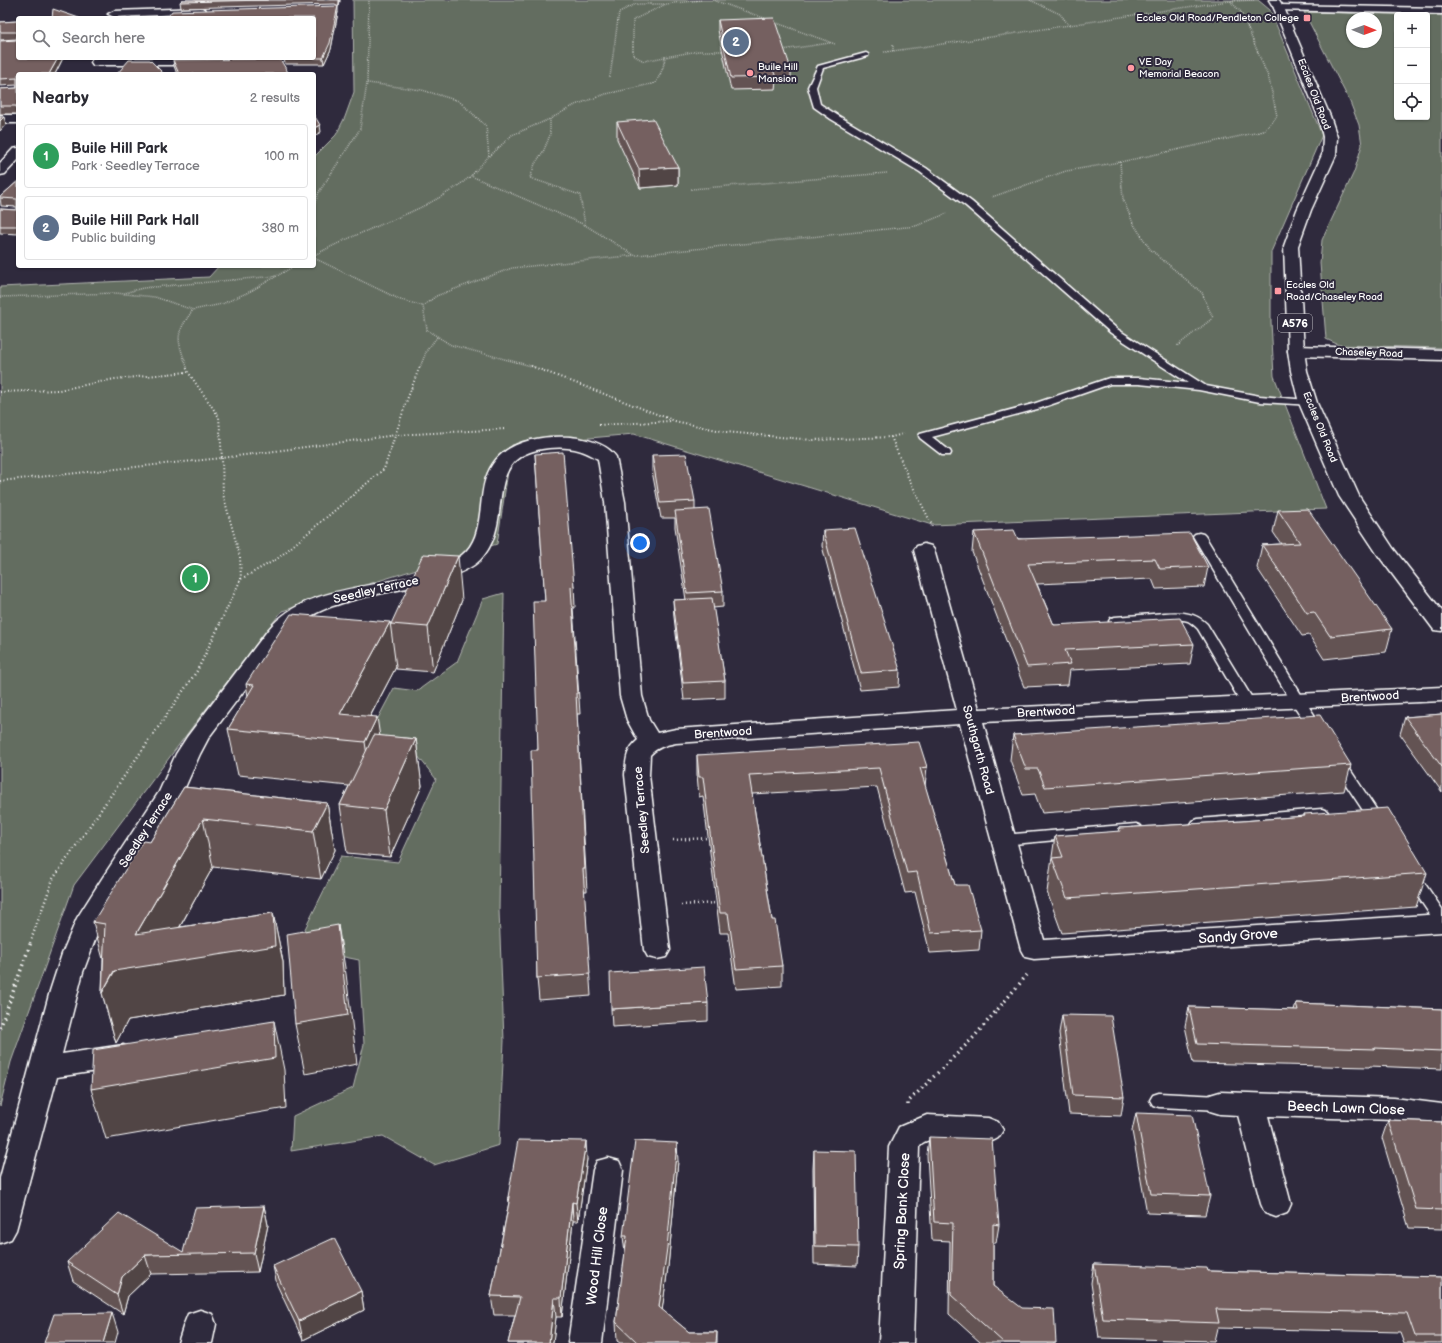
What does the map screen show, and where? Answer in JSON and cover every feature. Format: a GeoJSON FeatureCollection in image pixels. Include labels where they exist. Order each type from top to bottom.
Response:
{"type":"FeatureCollection","features":[{"type":"Feature","properties":{"kind":"street"},"geometry":{"type":"LineString","coordinates":[[114,2],[114,16],[209,11]]}},
{"type":"Feature","properties":{"kind":"street"},"geometry":{"type":"LineString","coordinates":[[1276,4],[1442,10]]}},
{"type":"Feature","properties":{"kind":"street","name":"Eccles Old Road"},"geometry":{"type":"LineString","coordinates":[[1276,4],[1324,116],[1330,137],[1329,155],[1304,210],[1290,246],[1296,351],[1299,371],[1308,403],[1349,496],[1385,551],[1442,625]]}},
{"type":"Feature","properties":{"kind":"street"},"geometry":{"type":"LineString","coordinates":[[90,72],[98,60],[211,61]]}},
{"type":"Feature","properties":{"kind":"street"},"geometry":{"type":"LineString","coordinates":[[0,119],[16,119]]}},
{"type":"Feature","properties":{"kind":"street"},"geometry":{"type":"LineString","coordinates":[[0,171],[16,154]]}},
{"type":"Feature","properties":{"kind":"street","name":"Chaseley Road"},"geometry":{"type":"LineString","coordinates":[[1296,351],[1442,355]]}},
{"type":"Feature","properties":{"kind":"street","name":"Seedley Terrace"},"geometry":{"type":"LineString","coordinates":[[0,1230],[45,1068],[66,982],[91,917],[122,865],[181,798],[190,750],[221,706],[286,623],[308,609],[331,600],[430,578],[472,558],[481,547],[486,536],[494,483],[503,461],[518,449],[528,445],[566,441],[594,447],[607,457],[615,502],[631,696],[638,720],[652,742],[644,747],[638,754],[638,775],[657,950]]}},
{"type":"Feature","properties":{"kind":"street","name":"Southgarth Road"},"geometry":{"type":"LineString","coordinates":[[924,550],[1034,950]]}},
{"type":"Feature","properties":{"kind":"street","name":"Brentwood"},"geometry":{"type":"LineString","coordinates":[[652,742],[676,736],[969,716],[1442,694]]}},
{"type":"Feature","properties":{"kind":"street","name":"Sandy Grove"},"geometry":{"type":"LineString","coordinates":[[1034,950],[1442,922]]}},
{"type":"Feature","properties":{"kind":"street"},"geometry":{"type":"LineString","coordinates":[[45,1068],[145,1053]]}},
{"type":"Feature","properties":{"kind":"street","name":"Beech Lawn Close"},"geometry":{"type":"LineString","coordinates":[[1220,1103],[1394,1109],[1442,1116]]}},
{"type":"Feature","properties":{"kind":"street"},"geometry":{"type":"LineString","coordinates":[[1250,1104],[1276,1204]]}},
{"type":"Feature","properties":{"kind":"street"},"geometry":{"type":"LineString","coordinates":[[910,1135],[927,1128],[988,1130]]}},
{"type":"Feature","properties":{"kind":"street","name":"Spring Bank Close"},"geometry":{"type":"LineString","coordinates":[[896,1343],[904,1147],[910,1135]]}},
{"type":"Feature","properties":{"kind":"street","name":"Wood Hill Close"},"geometry":{"type":"LineString","coordinates":[[585,1343],[608,1170]]}},
{"type":"Feature","properties":{"kind":"lane"},"geometry":{"type":"LineString","coordinates":[[866,55],[820,67],[812,87],[817,105],[834,117],[924,170],[969,204],[1114,331],[1203,388]]}},
{"type":"Feature","properties":{"kind":"lane"},"geometry":{"type":"LineString","coordinates":[[946,453],[924,436],[1037,406],[1109,381],[1138,380],[1203,388],[1260,399],[1308,403]]}},
{"type":"Feature","properties":{"kind":"lane"},"geometry":{"type":"LineString","coordinates":[[1199,536],[1298,701],[1386,836]]}},
{"type":"Feature","properties":{"kind":"lane"},"geometry":{"type":"LineString","coordinates":[[1116,621],[1179,616],[1198,621],[1248,703]]}},
{"type":"Feature","properties":{"kind":"lane"},"geometry":{"type":"LineString","coordinates":[[1351,811],[1369,810]]}},
{"type":"Feature","properties":{"kind":"lane"},"geometry":{"type":"LineString","coordinates":[[1186,825],[1335,812]]}},
{"type":"Feature","properties":{"kind":"lane"},"geometry":{"type":"LineString","coordinates":[[1003,840],[1146,828]]}},
{"type":"Feature","properties":{"kind":"lane"},"geometry":{"type":"LineString","coordinates":[[1404,863],[1442,922]]}},
{"type":"Feature","properties":{"kind":"lane"},"geometry":{"type":"LineString","coordinates":[[1158,1100],[1220,1103]]}},
{"type":"Feature","properties":{"kind":"path"},"geometry":{"type":"LineString","coordinates":[[316,201],[320,192],[360,128],[367,83],[369,0]]}},
{"type":"Feature","properties":{"kind":"path"},"geometry":{"type":"LineString","coordinates":[[610,77],[619,12],[636,4],[666,4],[702,0]]}},
{"type":"Feature","properties":{"kind":"path"},"geometry":{"type":"LineString","coordinates":[[713,0],[866,55],[990,38],[1229,0],[1258,0]]}},
{"type":"Feature","properties":{"kind":"path"},"geometry":{"type":"LineString","coordinates":[[1030,0],[1060,14],[1069,25]]}},
{"type":"Feature","properties":{"kind":"path"},"geometry":{"type":"LineString","coordinates":[[423,306],[436,296],[512,268],[916,226],[969,204],[1066,171],[1120,162],[1264,132],[1277,116],[1269,79],[1241,12],[1229,0]]}},
{"type":"Feature","properties":{"kind":"path"},"geometry":{"type":"LineString","coordinates":[[666,4],[633,20],[633,55],[644,61],[698,52],[729,51]]}},
{"type":"Feature","properties":{"kind":"path"},"geometry":{"type":"LineString","coordinates":[[782,50],[832,43]]}},
{"type":"Feature","properties":{"kind":"path"},"geometry":{"type":"LineString","coordinates":[[893,44],[893,51]]}},
{"type":"Feature","properties":{"kind":"path"},"geometry":{"type":"LineString","coordinates":[[316,254],[358,234],[419,209],[452,191],[471,176],[489,156],[512,135],[550,119],[575,105],[606,94],[656,83],[663,68],[665,57]]}},
{"type":"Feature","properties":{"kind":"path"},"geometry":{"type":"LineString","coordinates":[[367,83],[422,90],[459,102],[486,126],[489,156]]}},
{"type":"Feature","properties":{"kind":"path"},"geometry":{"type":"LineString","coordinates":[[550,119],[550,134],[544,150],[535,164],[530,178],[580,195],[585,225]]}},
{"type":"Feature","properties":{"kind":"path"},"geometry":{"type":"LineString","coordinates":[[1120,162],[1123,199],[1133,223],[1150,249],[1202,293],[1213,318],[1183,340],[1163,362]]}},
{"type":"Feature","properties":{"kind":"path"},"geometry":{"type":"LineString","coordinates":[[691,189],[800,178],[924,170]]}},
{"type":"Feature","properties":{"kind":"path"},"geometry":{"type":"LineString","coordinates":[[471,176],[585,225],[634,255]]}},
{"type":"Feature","properties":{"kind":"path"},"geometry":{"type":"LineString","coordinates":[[316,259],[401,300],[423,306]]}},
{"type":"Feature","properties":{"kind":"path"},"geometry":{"type":"LineString","coordinates":[[0,297],[76,293],[121,293],[155,298],[193,310],[222,304],[251,291],[291,268]]}},
{"type":"Feature","properties":{"kind":"path"},"geometry":{"type":"LineString","coordinates":[[121,293],[143,288],[277,276]]}},
{"type":"Feature","properties":{"kind":"path"},"geometry":{"type":"LineString","coordinates":[[423,306],[428,330],[451,345],[538,368],[674,421],[726,432],[813,440],[906,434]]}},
{"type":"Feature","properties":{"kind":"path"},"geometry":{"type":"LineString","coordinates":[[0,1028],[53,879],[197,672],[241,579],[240,557],[223,494],[219,417],[188,372],[178,340],[184,324],[193,310]]}},
{"type":"Feature","properties":{"kind":"path"},"geometry":{"type":"LineString","coordinates":[[241,579],[277,559],[384,469],[408,397],[426,350],[438,336]]}},
{"type":"Feature","properties":{"kind":"path"},"geometry":{"type":"LineString","coordinates":[[0,392],[59,390],[115,379],[188,372]]}},
{"type":"Feature","properties":{"kind":"path"},"geometry":{"type":"LineString","coordinates":[[0,481],[222,458],[396,435]]}},
{"type":"Feature","properties":{"kind":"path"},"geometry":{"type":"LineString","coordinates":[[891,436],[908,477],[932,525]]}},
{"type":"Feature","properties":{"kind":"path"},"geometry":{"type":"LineString","coordinates":[[645,842],[708,838]]}},
{"type":"Feature","properties":{"kind":"path"},"geometry":{"type":"LineString","coordinates":[[652,907],[716,903]]}},
{"type":"Feature","properties":{"kind":"path"},"geometry":{"type":"LineString","coordinates":[[910,1135],[908,1102],[974,1037],[1027,977]]}},
{"type":"Feature","properties":{"kind":"green space"},"geometry":{"type":"Polygon","coordinates":[[[353,0],[1258,0],[1270,10],[1322,135],[1271,252],[1271,322],[1274,376],[1326,509],[932,525],[634,434],[512,445],[497,544],[282,611],[196,722],[74,885],[11,1062],[0,1106],[0,287],[209,277],[217,268],[316,268],[316,155],[336,135],[345,117],[354,92],[353,0]]]}},
{"type":"Feature","properties":{"kind":"green space"},"geometry":{"type":"Polygon","coordinates":[[[1304,12],[1346,13],[1346,48],[1382,48],[1382,14],[1394,14],[1394,120],[1430,120],[1430,15],[1442,15],[1442,348],[1339,345],[1326,339],[1320,263],[1322,240],[1354,172],[1362,145],[1359,125],[1350,102],[1304,12]]]}},
{"type":"Feature","properties":{"kind":"green space"},"geometry":{"type":"Polygon","coordinates":[[[504,593],[499,910],[504,1041],[499,1145],[434,1165],[383,1136],[291,1151],[293,1116],[353,1088],[364,1044],[359,960],[296,947],[341,856],[398,862],[436,779],[410,746],[367,739],[394,688],[417,691],[457,662],[483,599],[504,593]]]}},
{"type":"Feature","properties":{"kind":"building"},"geometry":{"type":"Polygon","coordinates":[[[182,0],[268,0],[180,2],[182,0]]]}},
{"type":"Feature","properties":{"kind":"building"},"geometry":{"type":"Polygon","coordinates":[[[338,6],[330,43],[323,58],[316,58],[316,16],[168,16],[172,11],[338,6]]]}},
{"type":"Feature","properties":{"kind":"building"},"geometry":{"type":"Polygon","coordinates":[[[53,9],[73,16],[52,16],[53,9]]]}},
{"type":"Feature","properties":{"kind":"building"},"geometry":{"type":"Polygon","coordinates":[[[774,18],[791,69],[773,70],[776,77],[731,78],[718,20],[774,18]]]}},
{"type":"Feature","properties":{"kind":"building"},"geometry":{"type":"Polygon","coordinates":[[[16,21],[16,32],[0,32],[0,22],[16,21]]]}},
{"type":"Feature","properties":{"kind":"building"},"geometry":{"type":"Polygon","coordinates":[[[16,40],[16,60],[57,60],[50,72],[16,72],[16,78],[0,79],[0,41],[16,40]]]}},
{"type":"Feature","properties":{"kind":"building"},"geometry":{"type":"Polygon","coordinates":[[[129,60],[150,60],[162,72],[119,72],[129,60]]]}},
{"type":"Feature","properties":{"kind":"building"},"geometry":{"type":"Polygon","coordinates":[[[173,60],[281,60],[288,72],[178,72],[173,60]]]}},
{"type":"Feature","properties":{"kind":"building"},"geometry":{"type":"Polygon","coordinates":[[[16,88],[16,106],[0,106],[0,89],[16,88]]]}},
{"type":"Feature","properties":{"kind":"building"},"geometry":{"type":"Polygon","coordinates":[[[316,118],[320,125],[316,127],[316,118]]]}},
{"type":"Feature","properties":{"kind":"building"},"geometry":{"type":"Polygon","coordinates":[[[653,119],[678,167],[639,169],[617,122],[653,119]]]}},
{"type":"Feature","properties":{"kind":"building"},"geometry":{"type":"Polygon","coordinates":[[[16,183],[16,199],[0,197],[16,183]]]}},
{"type":"Feature","properties":{"kind":"building"},"geometry":{"type":"Polygon","coordinates":[[[0,209],[16,210],[16,226],[0,226],[0,209]]]}},
{"type":"Feature","properties":{"kind":"building"},"geometry":{"type":"Polygon","coordinates":[[[563,452],[574,586],[571,587],[578,693],[576,693],[585,869],[583,869],[590,974],[537,978],[531,750],[538,750],[533,601],[545,601],[535,454],[563,452]]]}},
{"type":"Feature","properties":{"kind":"building"},"geometry":{"type":"Polygon","coordinates":[[[686,454],[695,501],[660,503],[652,455],[686,454]]]}},
{"type":"Feature","properties":{"kind":"building"},"geometry":{"type":"Polygon","coordinates":[[[709,509],[723,591],[687,593],[675,511],[709,509]]]}},
{"type":"Feature","properties":{"kind":"building"},"geometry":{"type":"Polygon","coordinates":[[[1308,509],[1392,629],[1330,636],[1314,612],[1307,613],[1262,545],[1300,543],[1278,510],[1308,509]]]}},
{"type":"Feature","properties":{"kind":"building"},"geometry":{"type":"Polygon","coordinates":[[[855,528],[900,670],[861,673],[823,530],[855,528]]]}},
{"type":"Feature","properties":{"kind":"building"},"geometry":{"type":"Polygon","coordinates":[[[1014,530],[1018,539],[1190,533],[1208,567],[1160,569],[1155,559],[1028,564],[1054,625],[1180,618],[1194,644],[1065,650],[1071,664],[1027,667],[974,532],[1014,530]]]}},
{"type":"Feature","properties":{"kind":"building"},"geometry":{"type":"Polygon","coordinates":[[[423,554],[458,556],[428,627],[391,624],[423,554]]]}},
{"type":"Feature","properties":{"kind":"building"},"geometry":{"type":"Polygon","coordinates":[[[712,598],[725,681],[683,683],[673,600],[712,598]]]}},
{"type":"Feature","properties":{"kind":"building"},"geometry":{"type":"Polygon","coordinates":[[[291,614],[390,622],[340,714],[377,717],[365,742],[228,729],[254,685],[246,684],[291,614]]]}},
{"type":"Feature","properties":{"kind":"building"},"geometry":{"type":"Polygon","coordinates":[[[1442,714],[1442,767],[1405,717],[1442,714]]]}},
{"type":"Feature","properties":{"kind":"building"},"geometry":{"type":"Polygon","coordinates":[[[1320,715],[1351,765],[1045,787],[1038,769],[1026,769],[1013,735],[1320,715]]]}},
{"type":"Feature","properties":{"kind":"building"},"geometry":{"type":"Polygon","coordinates":[[[374,735],[416,739],[384,810],[340,805],[374,735]]]}},
{"type":"Feature","properties":{"kind":"building"},"geometry":{"type":"Polygon","coordinates":[[[919,742],[927,767],[920,768],[955,885],[968,885],[981,930],[931,933],[917,872],[907,873],[879,768],[749,775],[772,920],[775,920],[782,966],[736,969],[728,913],[720,913],[703,777],[699,777],[697,755],[919,742]]]}},
{"type":"Feature","properties":{"kind":"building"},"geometry":{"type":"Polygon","coordinates":[[[184,787],[327,803],[313,831],[203,819],[136,934],[273,913],[275,946],[114,971],[102,993],[105,924],[93,922],[143,841],[150,842],[184,787]]]}},
{"type":"Feature","properties":{"kind":"building"},"geometry":{"type":"Polygon","coordinates":[[[1388,808],[1427,873],[1067,898],[1052,858],[1063,857],[1055,836],[1120,831],[1119,828],[1242,821],[1305,816],[1304,814],[1388,808]]]}},
{"type":"Feature","properties":{"kind":"building"},"geometry":{"type":"Polygon","coordinates":[[[338,925],[348,1015],[295,1024],[287,934],[338,925]]]}},
{"type":"Feature","properties":{"kind":"building"},"geometry":{"type":"Polygon","coordinates":[[[704,967],[708,1003],[611,1009],[610,973],[704,967]]]}},
{"type":"Feature","properties":{"kind":"building"},"geometry":{"type":"Polygon","coordinates":[[[1296,1003],[1442,1009],[1442,1051],[1197,1044],[1189,1007],[1298,1010],[1296,1003]]]}},
{"type":"Feature","properties":{"kind":"building"},"geometry":{"type":"Polygon","coordinates":[[[1062,1015],[1111,1016],[1124,1097],[1073,1095],[1062,1015]]]}},
{"type":"Feature","properties":{"kind":"building"},"geometry":{"type":"Polygon","coordinates":[[[274,1021],[275,1058],[91,1089],[93,1050],[274,1021]]]}},
{"type":"Feature","properties":{"kind":"building"},"geometry":{"type":"Polygon","coordinates":[[[1136,1113],[1192,1115],[1210,1196],[1151,1194],[1136,1113]]]}},
{"type":"Feature","properties":{"kind":"building"},"geometry":{"type":"Polygon","coordinates":[[[1388,1120],[1442,1122],[1442,1210],[1416,1209],[1388,1120]]]}},
{"type":"Feature","properties":{"kind":"building"},"geometry":{"type":"Polygon","coordinates":[[[929,1137],[992,1139],[999,1225],[993,1224],[993,1286],[1022,1308],[1054,1309],[1056,1343],[1004,1343],[951,1295],[953,1223],[934,1222],[929,1137]]]}},
{"type":"Feature","properties":{"kind":"building"},"geometry":{"type":"Polygon","coordinates":[[[518,1140],[586,1141],[576,1203],[572,1202],[561,1298],[554,1298],[549,1343],[508,1343],[520,1297],[491,1296],[510,1197],[508,1197],[518,1140]]]}},
{"type":"Feature","properties":{"kind":"building"},"geometry":{"type":"Polygon","coordinates":[[[635,1141],[677,1143],[667,1248],[659,1307],[689,1332],[717,1332],[716,1343],[638,1343],[616,1322],[627,1236],[623,1236],[635,1141]]]}},
{"type":"Feature","properties":{"kind":"building"},"geometry":{"type":"Polygon","coordinates":[[[814,1150],[856,1151],[858,1247],[815,1246],[814,1150]]]}},
{"type":"Feature","properties":{"kind":"building"},"geometry":{"type":"Polygon","coordinates":[[[264,1206],[254,1253],[145,1255],[122,1277],[117,1295],[67,1262],[119,1213],[183,1252],[195,1208],[264,1206]]]}},
{"type":"Feature","properties":{"kind":"building"},"geometry":{"type":"Polygon","coordinates":[[[334,1238],[361,1291],[299,1321],[273,1266],[334,1238]]]}},
{"type":"Feature","properties":{"kind":"building"},"geometry":{"type":"Polygon","coordinates":[[[1094,1264],[1207,1268],[1208,1271],[1442,1277],[1442,1336],[1415,1336],[1407,1313],[1216,1309],[1219,1323],[1103,1319],[1094,1264]]]}},
{"type":"Feature","properties":{"kind":"building"},"geometry":{"type":"Polygon","coordinates":[[[112,1313],[103,1343],[44,1343],[54,1314],[112,1313]]]}},
{"type":"Feature","properties":{"kind":"place","name":"Eccles Old Road/Pendleton College"},"geometry":{"type":"Point","coordinates":[1307,18]}},
{"type":"Feature","properties":{"kind":"place","name":"Buile Hill Park Hall"},"geometry":{"type":"Point","coordinates":[736,42]}},
{"type":"Feature","properties":{"kind":"place","name":"VE Day Memorial Beacon"},"geometry":{"type":"Point","coordinates":[1131,68]}},
{"type":"Feature","properties":{"kind":"place","name":"Buile Hill Mansion"},"geometry":{"type":"Point","coordinates":[750,73]}},
{"type":"Feature","properties":{"kind":"place","name":"Eccles Old Road/Chaseley Road"},"geometry":{"type":"Point","coordinates":[1278,291]}},
{"type":"Feature","properties":{"kind":"place","name":"Buile Hill Park"},"geometry":{"type":"Point","coordinates":[195,578]}}]}
